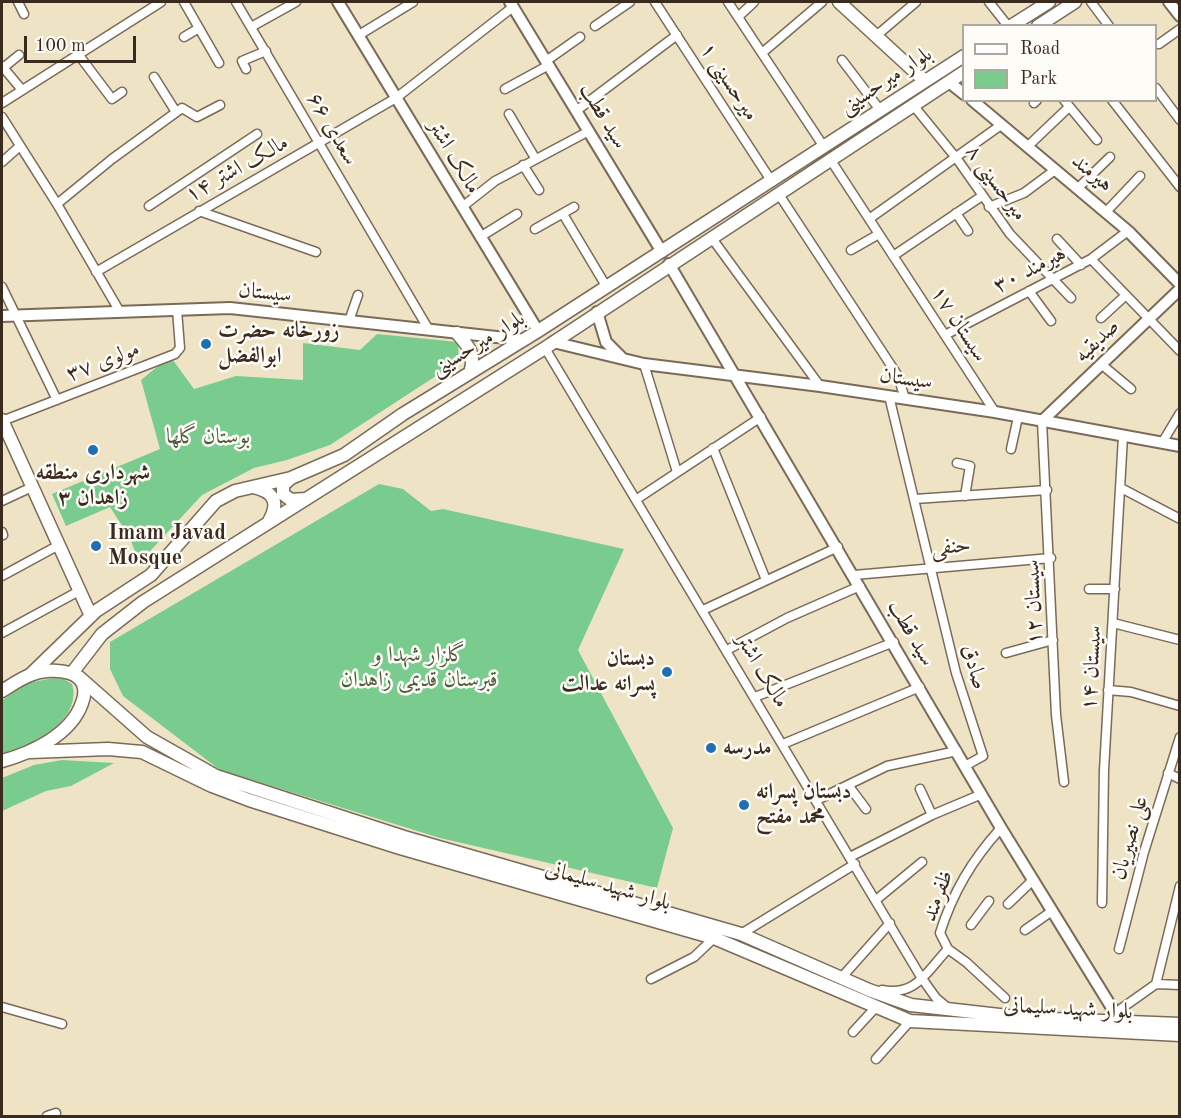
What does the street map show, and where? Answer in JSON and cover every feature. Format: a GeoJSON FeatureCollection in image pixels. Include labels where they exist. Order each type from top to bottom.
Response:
{"type":"FeatureCollection","features":[{"type":"Feature","properties":{"kind":"main road"},"geometry":{"type":"LineString","coordinates":[[839,2],[925,81]]}},
{"type":"Feature","properties":{"kind":"main road"},"geometry":{"type":"LineString","coordinates":[[1012,24],[1032,6],[1049,2]]}},
{"type":"Feature","properties":{"kind":"main road"},"geometry":{"type":"LineString","coordinates":[[1047,23],[1075,2]]}},
{"type":"Feature","properties":{"kind":"main road","name":"بلوار میرحسینی"},"geometry":{"type":"LineString","coordinates":[[76,675],[115,622],[549,345],[745,216],[824,147],[962,57]]}},
{"type":"Feature","properties":{"kind":"main road","name":"بلوار میرحسینی"},"geometry":{"type":"LineString","coordinates":[[30,675],[91,616],[152,574],[216,501],[250,486],[291,478],[344,455],[404,414],[738,203],[775,188],[830,159],[962,73]]}},
{"type":"Feature","properties":{"kind":"main road"},"geometry":{"type":"LineString","coordinates":[[738,203],[745,216]]}},
{"type":"Feature","properties":{"kind":"main road"},"geometry":{"type":"LineString","coordinates":[[457,333],[472,353],[470,374]]}},
{"type":"Feature","properties":{"kind":"main road"},"geometry":{"type":"LineString","coordinates":[[2,421],[91,616]]}},
{"type":"Feature","properties":{"kind":"main road"},"geometry":{"type":"LineString","coordinates":[[291,478],[283,485],[283,494],[291,500],[306,499]]}},
{"type":"Feature","properties":{"kind":"main road"},"geometry":{"type":"LineString","coordinates":[[250,486],[262,489],[273,497],[275,511],[267,524]]}},
{"type":"Feature","properties":{"kind":"main road"},"geometry":{"type":"LineString","coordinates":[[2,692],[30,675],[55,671],[76,675],[83,684],[84,696],[78,712],[53,737],[30,752],[2,761]]}},
{"type":"Feature","properties":{"kind":"main road","name":"بلوار شهید سلیمانی"},"geometry":{"type":"LineString","coordinates":[[76,675],[147,737],[216,776],[404,837],[741,934],[860,986],[911,1005],[1026,1017],[1118,1017],[1179,1024]]}},
{"type":"Feature","properties":{"kind":"main road","name":"بلوار شهید سلیمانی"},"geometry":{"type":"LineString","coordinates":[[30,752],[108,749],[142,752],[212,786],[249,800],[400,848],[714,938],[910,1021],[1179,1035]]}},
{"type":"Feature","properties":{"kind":"street"},"geometry":{"type":"LineString","coordinates":[[18,2],[24,14]]}},
{"type":"Feature","properties":{"kind":"street"},"geometry":{"type":"LineString","coordinates":[[2,103],[161,2]]}},
{"type":"Feature","properties":{"kind":"street"},"geometry":{"type":"LineString","coordinates":[[184,2],[219,63]]}},
{"type":"Feature","properties":{"kind":"street","name":"سعدی ۶۶"},"geometry":{"type":"LineString","coordinates":[[236,2],[429,330]]}},
{"type":"Feature","properties":{"kind":"street"},"geometry":{"type":"LineString","coordinates":[[251,27],[296,2]]}},
{"type":"Feature","properties":{"kind":"street","name":"مالک اشتر"},"geometry":{"type":"LineString","coordinates":[[338,2],[538,331]]}},
{"type":"Feature","properties":{"kind":"street"},"geometry":{"type":"LineString","coordinates":[[359,35],[413,2]]}},
{"type":"Feature","properties":{"kind":"street"},"geometry":{"type":"LineString","coordinates":[[595,26],[630,2]]}},
{"type":"Feature","properties":{"kind":"street","name":"میرحسینی ۱"},"geometry":{"type":"LineString","coordinates":[[655,2],[898,376],[905,399]]}},
{"type":"Feature","properties":{"kind":"street"},"geometry":{"type":"LineString","coordinates":[[728,2],[824,147]]}},
{"type":"Feature","properties":{"kind":"street"},"geometry":{"type":"LineString","coordinates":[[738,16],[754,2]]}},
{"type":"Feature","properties":{"kind":"street"},"geometry":{"type":"LineString","coordinates":[[762,53],[822,2]]}},
{"type":"Feature","properties":{"kind":"street"},"geometry":{"type":"LineString","coordinates":[[876,36],[916,2]]}},
{"type":"Feature","properties":{"kind":"street"},"geometry":{"type":"LineString","coordinates":[[989,2],[1008,24]]}},
{"type":"Feature","properties":{"kind":"street"},"geometry":{"type":"LineString","coordinates":[[1091,2],[1108,24]]}},
{"type":"Feature","properties":{"kind":"street"},"geometry":{"type":"LineString","coordinates":[[1169,2],[1179,16]]}},
{"type":"Feature","properties":{"kind":"street","name":"مالک اشتر ۱۴"},"geometry":{"type":"LineString","coordinates":[[96,272],[396,98],[511,4]]}},
{"type":"Feature","properties":{"kind":"street","name":"سید قطب"},"geometry":{"type":"LineString","coordinates":[[511,4],[662,252]]}},
{"type":"Feature","properties":{"kind":"street"},"geometry":{"type":"LineString","coordinates":[[184,38],[199,28]]}},
{"type":"Feature","properties":{"kind":"street"},"geometry":{"type":"LineString","coordinates":[[1159,44],[1179,29]]}},
{"type":"Feature","properties":{"kind":"street"},"geometry":{"type":"LineString","coordinates":[[576,111],[677,35]]}},
{"type":"Feature","properties":{"kind":"street"},"geometry":{"type":"LineString","coordinates":[[505,89],[547,63],[580,37]]}},
{"type":"Feature","properties":{"kind":"street"},"geometry":{"type":"LineString","coordinates":[[246,69],[242,61],[266,51]]}},
{"type":"Feature","properties":{"kind":"street"},"geometry":{"type":"LineString","coordinates":[[78,54],[112,99],[122,92]]}},
{"type":"Feature","properties":{"kind":"street"},"geometry":{"type":"LineString","coordinates":[[19,55],[2,67],[22,90]]}},
{"type":"Feature","properties":{"kind":"street"},"geometry":{"type":"LineString","coordinates":[[842,60],[880,110]]}},
{"type":"Feature","properties":{"kind":"street"},"geometry":{"type":"LineString","coordinates":[[154,77],[176,112]]}},
{"type":"Feature","properties":{"kind":"street"},"geometry":{"type":"LineString","coordinates":[[949,82],[962,93]]}},
{"type":"Feature","properties":{"kind":"street"},"geometry":{"type":"LineString","coordinates":[[1157,91],[1179,120]]}},
{"type":"Feature","properties":{"kind":"street","name":"هیرمند"},"geometry":{"type":"LineString","coordinates":[[974,102],[1128,231],[1179,284]]}},
{"type":"Feature","properties":{"kind":"street"},"geometry":{"type":"LineString","coordinates":[[1114,102],[1179,187]]}},
{"type":"Feature","properties":{"kind":"street"},"geometry":{"type":"LineString","coordinates":[[1027,147],[1066,104],[1097,140]]}},
{"type":"Feature","properties":{"kind":"street"},"geometry":{"type":"LineString","coordinates":[[57,204],[112,159],[182,108],[197,117],[220,105]]}},
{"type":"Feature","properties":{"kind":"street","name":"میرحسینی ۸"},"geometry":{"type":"LineString","coordinates":[[913,105],[957,159],[1010,234],[1055,278],[1071,298]]}},
{"type":"Feature","properties":{"kind":"street"},"geometry":{"type":"LineString","coordinates":[[509,114],[535,158]]}},
{"type":"Feature","properties":{"kind":"street"},"geometry":{"type":"LineString","coordinates":[[2,117],[57,204],[120,312]]}},
{"type":"Feature","properties":{"kind":"street"},"geometry":{"type":"LineString","coordinates":[[869,219],[957,159],[1001,125]]}},
{"type":"Feature","properties":{"kind":"street"},"geometry":{"type":"LineString","coordinates":[[462,207],[495,181],[589,131]]}},
{"type":"Feature","properties":{"kind":"street"},"geometry":{"type":"LineString","coordinates":[[149,206],[257,134]]}},
{"type":"Feature","properties":{"kind":"street"},"geometry":{"type":"LineString","coordinates":[[2,162],[20,146]]}},
{"type":"Feature","properties":{"kind":"street"},"geometry":{"type":"LineString","coordinates":[[1077,189],[1110,157]]}},
{"type":"Feature","properties":{"kind":"street","name":"سیستان ۱۷"},"geometry":{"type":"LineString","coordinates":[[830,159],[995,412]]}},
{"type":"Feature","properties":{"kind":"street"},"geometry":{"type":"LineString","coordinates":[[523,165],[539,190]]}},
{"type":"Feature","properties":{"kind":"street"},"geometry":{"type":"LineString","coordinates":[[989,207],[1024,193],[1055,170]]}},
{"type":"Feature","properties":{"kind":"street"},"geometry":{"type":"LineString","coordinates":[[1106,212],[1140,176]]}},
{"type":"Feature","properties":{"kind":"street"},"geometry":{"type":"LineString","coordinates":[[893,255],[982,196]]}},
{"type":"Feature","properties":{"kind":"street"},"geometry":{"type":"LineString","coordinates":[[535,229],[574,207]]}},
{"type":"Feature","properties":{"kind":"street"},"geometry":{"type":"LineString","coordinates":[[199,211],[316,252]]}},
{"type":"Feature","properties":{"kind":"street"},"geometry":{"type":"LineString","coordinates":[[956,213],[968,231]]}},
{"type":"Feature","properties":{"kind":"street"},"geometry":{"type":"LineString","coordinates":[[480,237],[518,214]]}},
{"type":"Feature","properties":{"kind":"street"},"geometry":{"type":"LineString","coordinates":[[563,214],[606,286]]}},
{"type":"Feature","properties":{"kind":"street","name":"هیرمند ۳۰"},"geometry":{"type":"LineString","coordinates":[[945,335],[1081,265],[1128,231]]}},
{"type":"Feature","properties":{"kind":"street"},"geometry":{"type":"LineString","coordinates":[[851,250],[879,234]]}},
{"type":"Feature","properties":{"kind":"street"},"geometry":{"type":"LineString","coordinates":[[711,237],[820,386]]}},
{"type":"Feature","properties":{"kind":"street"},"geometry":{"type":"LineString","coordinates":[[1057,239],[1081,265]]}},
{"type":"Feature","properties":{"kind":"street"},"geometry":{"type":"LineString","coordinates":[[1091,259],[1179,351]]}},
{"type":"Feature","properties":{"kind":"street","name":"سید قطب"},"geometry":{"type":"LineString","coordinates":[[669,264],[894,642],[1001,828],[1118,1017]]}},
{"type":"Feature","properties":{"kind":"street"},"geometry":{"type":"LineString","coordinates":[[2,287],[57,400]]}},
{"type":"Feature","properties":{"kind":"street","name":"صدیقیه"},"geometry":{"type":"LineString","coordinates":[[1042,421],[1179,289]]}},
{"type":"Feature","properties":{"kind":"street"},"geometry":{"type":"LineString","coordinates":[[1029,291],[1051,321]]}},
{"type":"Feature","properties":{"kind":"street"},"geometry":{"type":"LineString","coordinates":[[349,321],[358,295]]}},
{"type":"Feature","properties":{"kind":"street"},"geometry":{"type":"LineString","coordinates":[[1101,318],[1126,295]]}},
{"type":"Feature","properties":{"kind":"street","name":"سیستان"},"geometry":{"type":"LineString","coordinates":[[2,316],[230,308],[524,340]]}},
{"type":"Feature","properties":{"kind":"street","name":"مولوی ۳۷"},"geometry":{"type":"LineString","coordinates":[[2,421],[175,354],[180,348],[177,310]]}},
{"type":"Feature","properties":{"kind":"street"},"geometry":{"type":"LineString","coordinates":[[597,312],[606,342],[624,360]]}},
{"type":"Feature","properties":{"kind":"street","name":"مالک اشتر"},"geometry":{"type":"LineString","coordinates":[[549,345],[637,499],[921,977],[936,998],[951,1010]]}},
{"type":"Feature","properties":{"kind":"street","name":"سیستان"},"geometry":{"type":"LineString","coordinates":[[549,345],[644,364],[820,386],[995,412],[1179,446]]}},
{"type":"Feature","properties":{"kind":"street"},"geometry":{"type":"LineString","coordinates":[[644,364],[677,472]]}},
{"type":"Feature","properties":{"kind":"street"},"geometry":{"type":"LineString","coordinates":[[1101,364],[1131,389]]}},
{"type":"Feature","properties":{"kind":"street"},"geometry":{"type":"LineString","coordinates":[[889,396],[931,566]]}},
{"type":"Feature","properties":{"kind":"street"},"geometry":{"type":"LineString","coordinates":[[1162,443],[1179,413]]}},
{"type":"Feature","properties":{"kind":"street"},"geometry":{"type":"LineString","coordinates":[[637,499],[761,417]]}},
{"type":"Feature","properties":{"kind":"street"},"geometry":{"type":"LineString","coordinates":[[1011,449],[1018,417]]}},
{"type":"Feature","properties":{"kind":"street","name":"سیستان ۱۲"},"geometry":{"type":"LineString","coordinates":[[1042,421],[1051,558],[1056,715],[1064,782]]}},
{"type":"Feature","properties":{"kind":"street","name":"سیستان ۱۴"},"geometry":{"type":"LineString","coordinates":[[1102,903],[1108,690],[1124,436]]}},
{"type":"Feature","properties":{"kind":"street"},"geometry":{"type":"LineString","coordinates":[[713,448],[766,580]]}},
{"type":"Feature","properties":{"kind":"street"},"geometry":{"type":"LineString","coordinates":[[957,462],[970,466],[964,496]]}},
{"type":"Feature","properties":{"kind":"street"},"geometry":{"type":"LineString","coordinates":[[2,501],[32,487]]}},
{"type":"Feature","properties":{"kind":"street"},"geometry":{"type":"LineString","coordinates":[[1122,488],[1179,519]]}},
{"type":"Feature","properties":{"kind":"street"},"geometry":{"type":"LineString","coordinates":[[915,500],[1047,490]]}},
{"type":"Feature","properties":{"kind":"street"},"geometry":{"type":"LineString","coordinates":[[2,576],[59,545]]}},
{"type":"Feature","properties":{"kind":"street"},"geometry":{"type":"LineString","coordinates":[[703,610],[838,547]]}},
{"type":"Feature","properties":{"kind":"street","name":"حنفی"},"geometry":{"type":"LineString","coordinates":[[854,575],[931,566],[1051,558]]}},
{"type":"Feature","properties":{"kind":"street","name":"صادق"},"geometry":{"type":"LineString","coordinates":[[931,566],[956,673],[983,756],[965,766]]}},
{"type":"Feature","properties":{"kind":"street"},"geometry":{"type":"LineString","coordinates":[[727,650],[787,618],[860,586]]}},
{"type":"Feature","properties":{"kind":"street"},"geometry":{"type":"LineString","coordinates":[[1089,589],[1115,589]]}},
{"type":"Feature","properties":{"kind":"street"},"geometry":{"type":"LineString","coordinates":[[2,633],[80,591]]}},
{"type":"Feature","properties":{"kind":"street"},"geometry":{"type":"LineString","coordinates":[[1113,624],[1179,640]]}},
{"type":"Feature","properties":{"kind":"street"},"geometry":{"type":"LineString","coordinates":[[1006,653],[1053,640]]}},
{"type":"Feature","properties":{"kind":"street"},"geometry":{"type":"LineString","coordinates":[[755,697],[894,642]]}},
{"type":"Feature","properties":{"kind":"street"},"geometry":{"type":"LineString","coordinates":[[783,744],[920,687]]}},
{"type":"Feature","properties":{"kind":"street"},"geometry":{"type":"LineString","coordinates":[[1108,690],[1131,692],[1179,706]]}},
{"type":"Feature","properties":{"kind":"street","name":"علی نصیریان"},"geometry":{"type":"LineString","coordinates":[[1119,950],[1144,852],[1179,737]]}},
{"type":"Feature","properties":{"kind":"street"},"geometry":{"type":"LineString","coordinates":[[817,800],[888,766],[957,751]]}},
{"type":"Feature","properties":{"kind":"street"},"geometry":{"type":"LineString","coordinates":[[1168,773],[1179,779]]}},
{"type":"Feature","properties":{"kind":"street"},"geometry":{"type":"LineString","coordinates":[[848,785],[866,809]]}},
{"type":"Feature","properties":{"kind":"street"},"geometry":{"type":"LineString","coordinates":[[920,789],[932,814]]}},
{"type":"Feature","properties":{"kind":"street"},"geometry":{"type":"LineString","coordinates":[[741,934],[853,860],[932,814],[982,794]]}},
{"type":"Feature","properties":{"kind":"street","name":"ظفرمند"},"geometry":{"type":"LineString","coordinates":[[860,986],[903,992],[914,986],[948,949],[940,933],[962,877],[1001,828]]}},
{"type":"Feature","properties":{"kind":"street"},"geometry":{"type":"LineString","coordinates":[[876,900],[922,861]]}},
{"type":"Feature","properties":{"kind":"street"},"geometry":{"type":"LineString","coordinates":[[1008,904],[1033,880]]}},
{"type":"Feature","properties":{"kind":"street"},"geometry":{"type":"LineString","coordinates":[[1118,1017],[1156,984],[1179,886]]}},
{"type":"Feature","properties":{"kind":"street"},"geometry":{"type":"LineString","coordinates":[[971,925],[989,901]]}},
{"type":"Feature","properties":{"kind":"street"},"geometry":{"type":"LineString","coordinates":[[1025,930],[1052,911]]}},
{"type":"Feature","properties":{"kind":"street"},"geometry":{"type":"LineString","coordinates":[[842,977],[890,923]]}},
{"type":"Feature","properties":{"kind":"street"},"geometry":{"type":"LineString","coordinates":[[651,979],[694,957],[714,938]]}},
{"type":"Feature","properties":{"kind":"street"},"geometry":{"type":"LineString","coordinates":[[948,949],[966,962],[1005,998]]}},
{"type":"Feature","properties":{"kind":"street"},"geometry":{"type":"LineString","coordinates":[[1156,984],[1179,985]]}},
{"type":"Feature","properties":{"kind":"street"},"geometry":{"type":"LineString","coordinates":[[2,1007],[62,1024]]}},
{"type":"Feature","properties":{"kind":"street"},"geometry":{"type":"LineString","coordinates":[[853,1032],[876,1007]]}},
{"type":"Feature","properties":{"kind":"street"},"geometry":{"type":"LineString","coordinates":[[876,1059],[910,1021]]}},
{"type":"Feature","properties":{"kind":"green space","name":"بوستان گلها"},"geometry":{"type":"Polygon","coordinates":[[[377,334],[458,342],[459,361],[330,445],[287,460],[254,468],[202,495],[139,563],[130,538],[110,507],[66,526],[52,494],[160,449],[141,380],[170,356],[194,389],[236,376],[303,380],[303,343],[360,350],[377,334]]]}},
{"type":"Feature","properties":{"kind":"green space","name":"گلزار شهدا و قبرستان قدیمی زاهدان"},"geometry":{"type":"Polygon","coordinates":[[[379,484],[403,489],[431,511],[443,509],[624,549],[578,650],[673,828],[657,888],[440,838],[220,770],[123,696],[110,669],[110,642],[379,484]]]}},
{"type":"Feature","properties":{"kind":"green space"},"geometry":{"type":"Polygon","coordinates":[[[53,678],[64,679],[72,684],[73,697],[70,710],[52,730],[26,745],[2,753],[2,700],[28,683],[53,678]]]}},
{"type":"Feature","properties":{"kind":"green space"},"geometry":{"type":"Polygon","coordinates":[[[62,760],[114,763],[71,786],[46,791],[2,811],[2,778],[34,765],[62,760]]]}},
{"type":"Feature","properties":{"kind":"place","name":"زورخانه حضرت ابوالفضل"},"geometry":{"type":"Point","coordinates":[206,344]}},
{"type":"Feature","properties":{"kind":"place","name":"شهرداری منطقه ۳ زاهدان"},"geometry":{"type":"Point","coordinates":[93,450]}},
{"type":"Feature","properties":{"kind":"place","name":"Imam Javad Mosque"},"geometry":{"type":"Point","coordinates":[96,546]}},
{"type":"Feature","properties":{"kind":"place","name":"دبستان پسرانه عدالت"},"geometry":{"type":"Point","coordinates":[667,672]}},
{"type":"Feature","properties":{"kind":"place","name":"مدرسه"},"geometry":{"type":"Point","coordinates":[711,748]}},
{"type":"Feature","properties":{"kind":"place","name":"دبستان پسرانه محمد مفتح"},"geometry":{"type":"Point","coordinates":[744,805]}}]}
